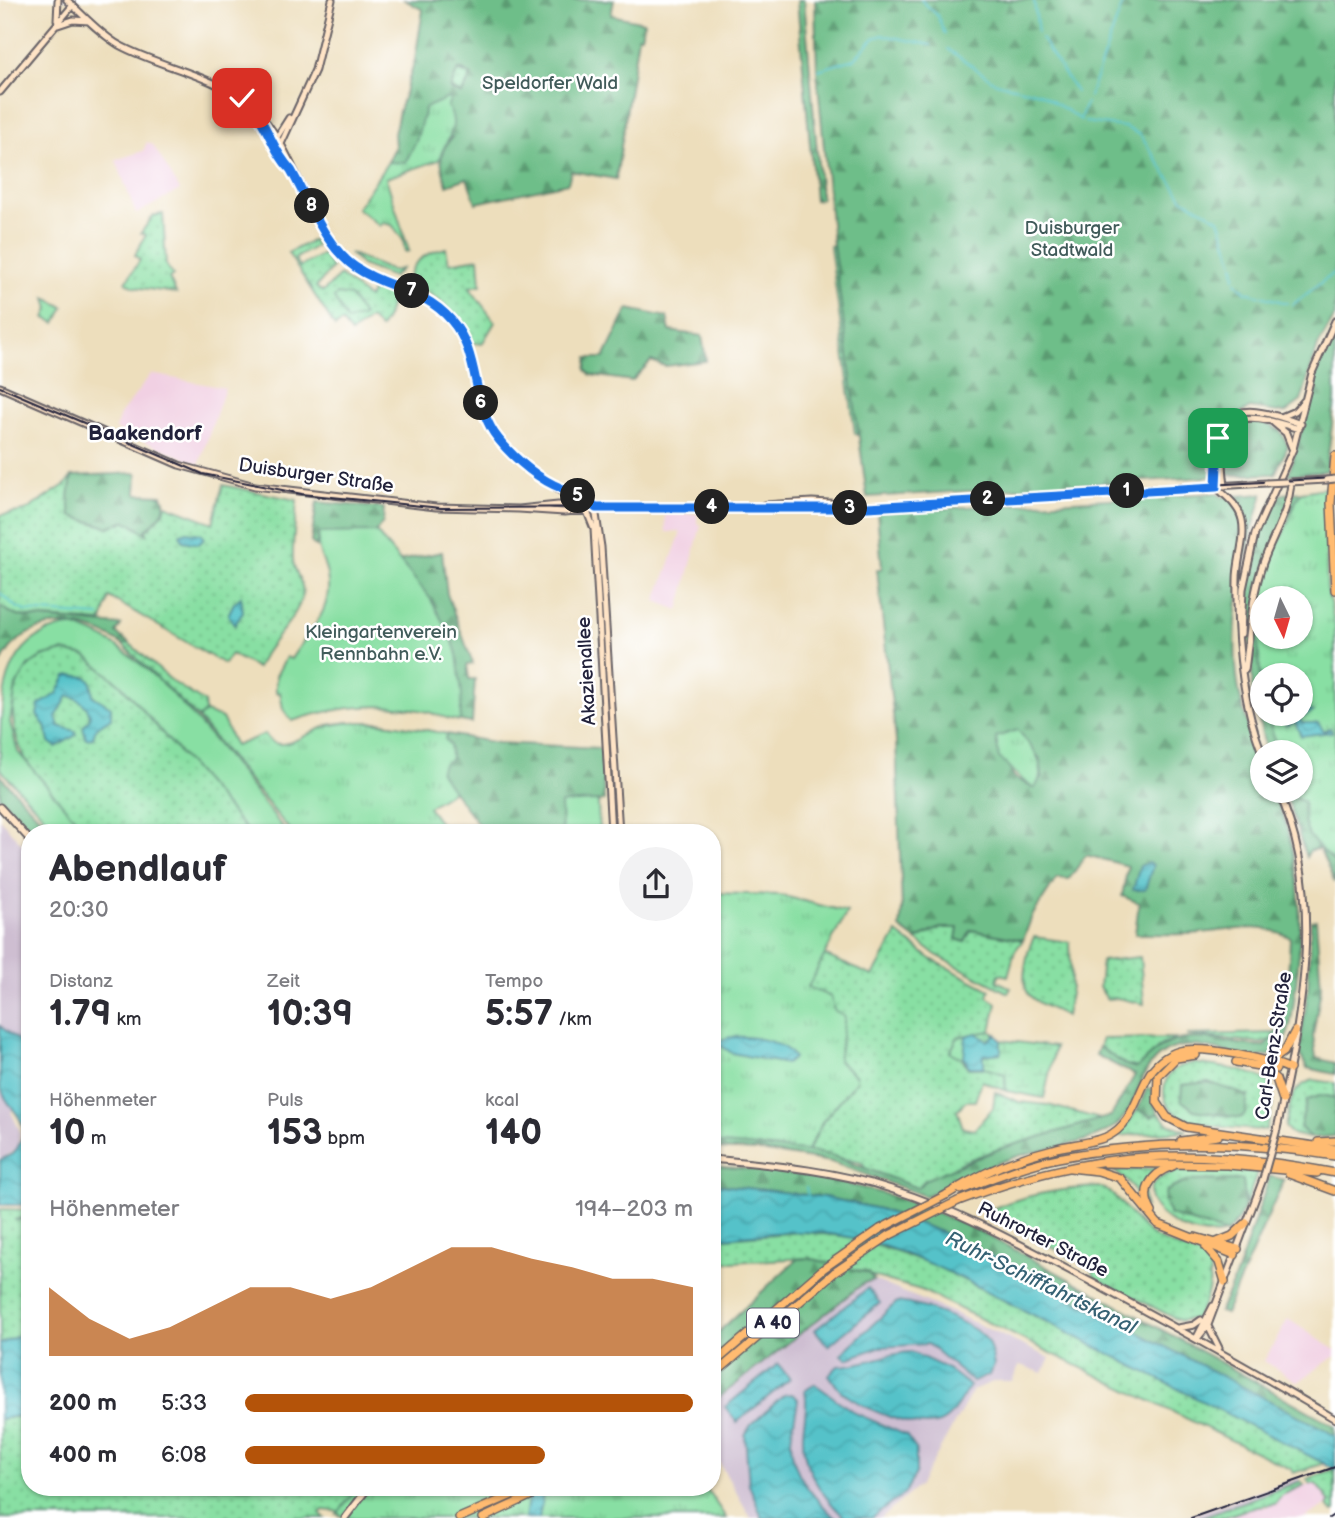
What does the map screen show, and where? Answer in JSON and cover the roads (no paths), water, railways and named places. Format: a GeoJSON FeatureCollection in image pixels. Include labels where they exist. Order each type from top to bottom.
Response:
{"type":"FeatureCollection","features":[{"type":"Feature","properties":{"kind":"highway"},"geometry":{"type":"LineString","coordinates":[[1335,456],[1331,503],[1335,590]]}},
{"type":"Feature","properties":{"kind":"highway"},"geometry":{"type":"LineString","coordinates":[[1268,1062],[1284,1052],[1295,1031]]}},
{"type":"Feature","properties":{"kind":"highway"},"geometry":{"type":"LineString","coordinates":[[946,1195],[972,1178],[1013,1161],[1054,1148],[1094,1141],[1117,1131],[1131,1114],[1155,1066],[1171,1054],[1199,1050],[1268,1062],[1290,1069]]}},
{"type":"Feature","properties":{"kind":"highway"},"geometry":{"type":"LineString","coordinates":[[1290,1069],[1186,1055],[1168,1063],[1156,1086],[1160,1108],[1172,1121],[1205,1132],[1335,1149]]}},
{"type":"Feature","properties":{"kind":"highway"},"geometry":{"type":"LineString","coordinates":[[1259,1066],[1276,1079],[1283,1100]]}},
{"type":"Feature","properties":{"kind":"highway"},"geometry":{"type":"LineString","coordinates":[[1141,1146],[1243,1136]]}},
{"type":"Feature","properties":{"kind":"highway"},"geometry":{"type":"LineString","coordinates":[[1304,1143],[1335,1141]]}},
{"type":"Feature","properties":{"kind":"highway","name":"A 40"},"geometry":{"type":"LineString","coordinates":[[721,1357],[823,1269],[880,1229],[946,1195],[1056,1158],[1141,1146],[1279,1149],[1335,1156]]}},
{"type":"Feature","properties":{"kind":"highway","name":"A 40"},"geometry":{"type":"LineString","coordinates":[[721,1368],[835,1272],[891,1235],[958,1201],[1007,1182],[1088,1162],[1147,1155],[1230,1156],[1335,1174]]}},
{"type":"Feature","properties":{"kind":"highway"},"geometry":{"type":"LineString","coordinates":[[1088,1162],[1184,1164],[1335,1174]]}},
{"type":"Feature","properties":{"kind":"highway"},"geometry":{"type":"LineString","coordinates":[[1184,1164],[1163,1170],[1153,1177],[1147,1187],[1147,1203],[1163,1222],[1187,1235],[1236,1252]]}},
{"type":"Feature","properties":{"kind":"highway"},"geometry":{"type":"LineString","coordinates":[[1066,1167],[1098,1171],[1119,1178],[1158,1224],[1203,1245],[1236,1252]]}},
{"type":"Feature","properties":{"kind":"highway"},"geometry":{"type":"LineString","coordinates":[[1272,1169],[1335,1191]]}},
{"type":"Feature","properties":{"kind":"highway"},"geometry":{"type":"LineString","coordinates":[[1213,1242],[1229,1239],[1247,1223]]}},
{"type":"Feature","properties":{"kind":"highway"},"geometry":{"type":"LineString","coordinates":[[1203,1245],[1219,1262],[1224,1282]]}},
{"type":"Feature","properties":{"kind":"highway"},"geometry":{"type":"LineString","coordinates":[[459,1518],[510,1496]]}},
{"type":"Feature","properties":{"kind":"highway"},"geometry":{"type":"LineString","coordinates":[[483,1518],[530,1496]]}},
{"type":"Feature","properties":{"kind":"main road"},"geometry":{"type":"LineString","coordinates":[[54,26],[58,0]]}},
{"type":"Feature","properties":{"kind":"main road"},"geometry":{"type":"LineString","coordinates":[[66,0],[116,43],[232,93],[270,124],[291,170],[340,255],[366,274],[416,292],[452,322],[471,355],[480,401],[494,433],[520,460],[558,491],[586,509]]}},
{"type":"Feature","properties":{"kind":"main road"},"geometry":{"type":"LineString","coordinates":[[281,145],[291,116],[315,70],[332,0]]}},
{"type":"Feature","properties":{"kind":"main road"},"geometry":{"type":"LineString","coordinates":[[0,92],[72,5]]}},
{"type":"Feature","properties":{"kind":"main road"},"geometry":{"type":"LineString","coordinates":[[54,26],[73,20],[90,22]]}},
{"type":"Feature","properties":{"kind":"main road"},"geometry":{"type":"LineString","coordinates":[[261,116],[284,162],[291,170]]}},
{"type":"Feature","properties":{"kind":"main road"},"geometry":{"type":"LineString","coordinates":[[277,137],[291,116]]}},
{"type":"Feature","properties":{"kind":"main road"},"geometry":{"type":"LineString","coordinates":[[270,124],[285,123]]}},
{"type":"Feature","properties":{"kind":"main road"},"geometry":{"type":"LineString","coordinates":[[1241,654],[1243,589],[1249,555],[1266,505],[1293,449],[1321,347],[1335,321]]}},
{"type":"Feature","properties":{"kind":"main road","name":"Duisburger Straße"},"geometry":{"type":"LineString","coordinates":[[0,387],[179,465],[232,481],[288,492],[412,505],[564,512],[596,508],[751,507],[812,502],[865,505],[1335,479]]}},
{"type":"Feature","properties":{"kind":"main road"},"geometry":{"type":"LineString","coordinates":[[1281,416],[1295,411],[1307,396]]}},
{"type":"Feature","properties":{"kind":"main road"},"geometry":{"type":"LineString","coordinates":[[1259,740],[1244,680],[1236,621],[1237,572],[1243,524],[1239,511],[1216,487],[1218,438],[1229,420],[1244,411],[1256,410],[1281,416],[1300,427]]}},
{"type":"Feature","properties":{"kind":"main road"},"geometry":{"type":"LineString","coordinates":[[1225,486],[1223,448],[1227,432],[1246,417],[1300,427]]}},
{"type":"Feature","properties":{"kind":"main road"},"geometry":{"type":"LineString","coordinates":[[1268,419],[1286,433],[1293,449]]}},
{"type":"Feature","properties":{"kind":"main road"},"geometry":{"type":"LineString","coordinates":[[1244,680],[1255,592],[1263,563],[1289,504],[1289,482]]}},
{"type":"Feature","properties":{"kind":"main road"},"geometry":{"type":"LineString","coordinates":[[553,485],[585,499],[596,508]]}},
{"type":"Feature","properties":{"kind":"main road"},"geometry":{"type":"LineString","coordinates":[[558,491],[558,505]]}},
{"type":"Feature","properties":{"kind":"main road","name":"Duisburger Straße"},"geometry":{"type":"LineString","coordinates":[[519,509],[558,505],[586,509]]}},
{"type":"Feature","properties":{"kind":"main road","name":"Akazienallee"},"geometry":{"type":"LineString","coordinates":[[596,508],[601,547],[618,824]]}},
{"type":"Feature","properties":{"kind":"main road","name":"Akazienallee"},"geometry":{"type":"LineString","coordinates":[[586,509],[593,521],[595,542],[611,824]]}},
{"type":"Feature","properties":{"kind":"main road","name":"Carl-Benz-Straße"},"geometry":{"type":"LineString","coordinates":[[1197,1339],[1208,1325],[1263,1178],[1290,1069],[1304,954],[1306,898],[1297,841],[1283,803]]}},
{"type":"Feature","properties":{"kind":"main road"},"geometry":{"type":"LineString","coordinates":[[0,807],[21,830]]}},
{"type":"Feature","properties":{"kind":"main road","name":"Ruhrorter Straße"},"geometry":{"type":"LineString","coordinates":[[721,1160],[835,1175],[917,1198],[1016,1242],[1221,1350],[1335,1419]]}},
{"type":"Feature","properties":{"kind":"main road","name":"Carl-Benz-Straße"},"geometry":{"type":"LineString","coordinates":[[1197,1339],[1206,1315],[1216,1300]]}},
{"type":"Feature","properties":{"kind":"main road"},"geometry":{"type":"LineString","coordinates":[[1177,1328],[1194,1325],[1206,1315]]}},
{"type":"Feature","properties":{"kind":"main road"},"geometry":{"type":"LineString","coordinates":[[1208,1325],[1210,1335],[1221,1350]]}},
{"type":"Feature","properties":{"kind":"main road"},"geometry":{"type":"LineString","coordinates":[[345,1518],[362,1496]]}},
{"type":"Feature","properties":{"kind":"water"},"geometry":{"type":"Polygon","coordinates":[[[180,534],[201,534],[204,539],[199,544],[183,541],[180,534]]]}},
{"type":"Feature","properties":{"kind":"water"},"geometry":{"type":"Polygon","coordinates":[[[241,597],[243,612],[235,625],[228,615],[234,603],[241,597]]]}},
{"type":"Feature","properties":{"kind":"water"},"geometry":{"type":"Polygon","coordinates":[[[66,676],[86,677],[91,681],[93,696],[111,707],[111,718],[96,728],[93,738],[86,739],[83,727],[90,718],[88,710],[80,701],[68,696],[56,717],[59,726],[75,731],[76,735],[56,747],[49,742],[45,726],[37,715],[39,705],[57,694],[66,676]]]}},
{"type":"Feature","properties":{"kind":"water"},"geometry":{"type":"Polygon","coordinates":[[[1313,723],[1318,723],[1324,731],[1330,728],[1332,732],[1301,736],[1297,726],[1313,726],[1313,723]]]}},
{"type":"Feature","properties":{"kind":"water"},"geometry":{"type":"Polygon","coordinates":[[[1148,863],[1153,865],[1145,890],[1133,890],[1140,866],[1148,863]]]}},
{"type":"Feature","properties":{"kind":"water"},"geometry":{"type":"Polygon","coordinates":[[[0,1026],[21,1043],[21,1122],[0,1086],[0,1026]]]}},
{"type":"Feature","properties":{"kind":"water"},"geometry":{"type":"Polygon","coordinates":[[[976,1033],[988,1041],[996,1034],[1001,1040],[1001,1053],[984,1055],[984,1067],[969,1067],[964,1058],[966,1036],[976,1033]]]}},
{"type":"Feature","properties":{"kind":"water"},"geometry":{"type":"Polygon","coordinates":[[[740,1037],[766,1040],[783,1047],[794,1058],[786,1064],[732,1053],[721,1046],[721,1040],[740,1037]]]}},
{"type":"Feature","properties":{"kind":"water"},"geometry":{"type":"Polygon","coordinates":[[[21,1139],[21,1205],[0,1205],[0,1160],[13,1154],[21,1139]]]}},
{"type":"Feature","properties":{"kind":"water","name":"Ruhr-Schifffahrtskanal"},"geometry":{"type":"Polygon","coordinates":[[[721,1185],[824,1197],[879,1209],[954,1237],[1324,1429],[1335,1436],[1335,1469],[925,1262],[845,1236],[781,1232],[721,1238],[721,1185]]]}},
{"type":"Feature","properties":{"kind":"water"},"geometry":{"type":"Polygon","coordinates":[[[868,1288],[880,1303],[828,1346],[815,1330],[868,1288]]]}},
{"type":"Feature","properties":{"kind":"water"},"geometry":{"type":"Polygon","coordinates":[[[897,1302],[940,1313],[981,1334],[989,1344],[994,1365],[989,1375],[973,1382],[928,1344],[879,1347],[847,1359],[841,1354],[897,1302]]]}},
{"type":"Feature","properties":{"kind":"water"},"geometry":{"type":"Polygon","coordinates":[[[21,1336],[21,1416],[0,1419],[0,1344],[21,1336]]]}},
{"type":"Feature","properties":{"kind":"water"},"geometry":{"type":"Polygon","coordinates":[[[911,1352],[946,1368],[970,1386],[953,1412],[939,1423],[916,1424],[875,1411],[842,1392],[829,1375],[838,1366],[911,1352]]]}},
{"type":"Feature","properties":{"kind":"water"},"geometry":{"type":"Polygon","coordinates":[[[778,1364],[790,1379],[737,1422],[725,1407],[778,1364]]]}},
{"type":"Feature","properties":{"kind":"water"},"geometry":{"type":"Polygon","coordinates":[[[815,1384],[855,1413],[906,1435],[916,1449],[916,1473],[905,1493],[872,1518],[845,1518],[829,1501],[810,1470],[804,1448],[805,1391],[815,1384]]]}},
{"type":"Feature","properties":{"kind":"water"},"geometry":{"type":"Polygon","coordinates":[[[792,1394],[798,1399],[791,1443],[795,1465],[812,1493],[835,1518],[762,1518],[749,1484],[745,1435],[751,1425],[784,1395],[792,1394]]]}},
{"type":"Feature","properties":{"kind":"water"},"geometry":{"type":"Polygon","coordinates":[[[529,1496],[543,1496],[539,1518],[525,1518],[529,1496]]]}},
{"type":"Feature","properties":{"kind":"waterway"},"geometry":{"type":"LineString","coordinates":[[921,0],[937,15],[945,34]]}},
{"type":"Feature","properties":{"kind":"waterway"},"geometry":{"type":"LineString","coordinates":[[1034,0],[1038,33]]}},
{"type":"Feature","properties":{"kind":"waterway"},"geometry":{"type":"LineString","coordinates":[[1089,97],[1124,0]]}},
{"type":"Feature","properties":{"kind":"waterway"},"geometry":{"type":"LineString","coordinates":[[818,70],[854,59],[874,38],[883,35],[931,45]]}},
{"type":"Feature","properties":{"kind":"waterway"},"geometry":{"type":"LineString","coordinates":[[1041,38],[1076,92]]}},
{"type":"Feature","properties":{"kind":"waterway"},"geometry":{"type":"LineString","coordinates":[[948,49],[996,83],[1040,93],[1081,120]]}},
{"type":"Feature","properties":{"kind":"waterway"},"geometry":{"type":"LineString","coordinates":[[1080,119],[1086,103]]}},
{"type":"Feature","properties":{"kind":"waterway"},"geometry":{"type":"LineString","coordinates":[[1085,122],[1125,127],[1140,135],[1183,199],[1219,219],[1233,261]]}},
{"type":"Feature","properties":{"kind":"waterway"},"geometry":{"type":"LineString","coordinates":[[1234,265],[1235,278]]}},
{"type":"Feature","properties":{"kind":"waterway"},"geometry":{"type":"LineString","coordinates":[[1292,305],[1335,272]]}},
{"type":"Feature","properties":{"kind":"waterway"},"geometry":{"type":"LineString","coordinates":[[1236,282],[1246,292],[1287,303]]}},
{"type":"Feature","properties":{"kind":"waterway"},"geometry":{"type":"LineString","coordinates":[[0,593],[16,607],[26,611],[99,616]]}},
{"type":"Feature","properties":{"kind":"waterway"},"geometry":{"type":"LineString","coordinates":[[806,1187],[808,1196]]}},
{"type":"Feature","properties":{"kind":"tram line"},"geometry":{"type":"LineString","coordinates":[[0,387],[203,474],[302,494],[441,508],[831,506],[1335,478]]}},
{"type":"Feature","properties":{"kind":"railway"},"geometry":{"type":"LineString","coordinates":[[1191,1518],[1335,1467]]}},
{"type":"Feature","properties":{"kind":"railway"},"geometry":{"type":"LineString","coordinates":[[1329,1518],[1335,1514]]}},
{"type":"Feature","properties":{"kind":"district","name":"Baakendorf"},"geometry":{"type":"Point","coordinates":[145,433]}},
{"type":"Feature","properties":{"kind":"park label","name":"Speldorfer Wald"},"geometry":{"type":"Point","coordinates":[550,83]}},
{"type":"Feature","properties":{"kind":"park label","name":"Duisburger Stadtwald"},"geometry":{"type":"Point","coordinates":[1072,239]}},
{"type":"Feature","properties":{"kind":"park label","name":"Kleingartenverein Rennbahn e.V."},"geometry":{"type":"Point","coordinates":[381,643]}}]}
